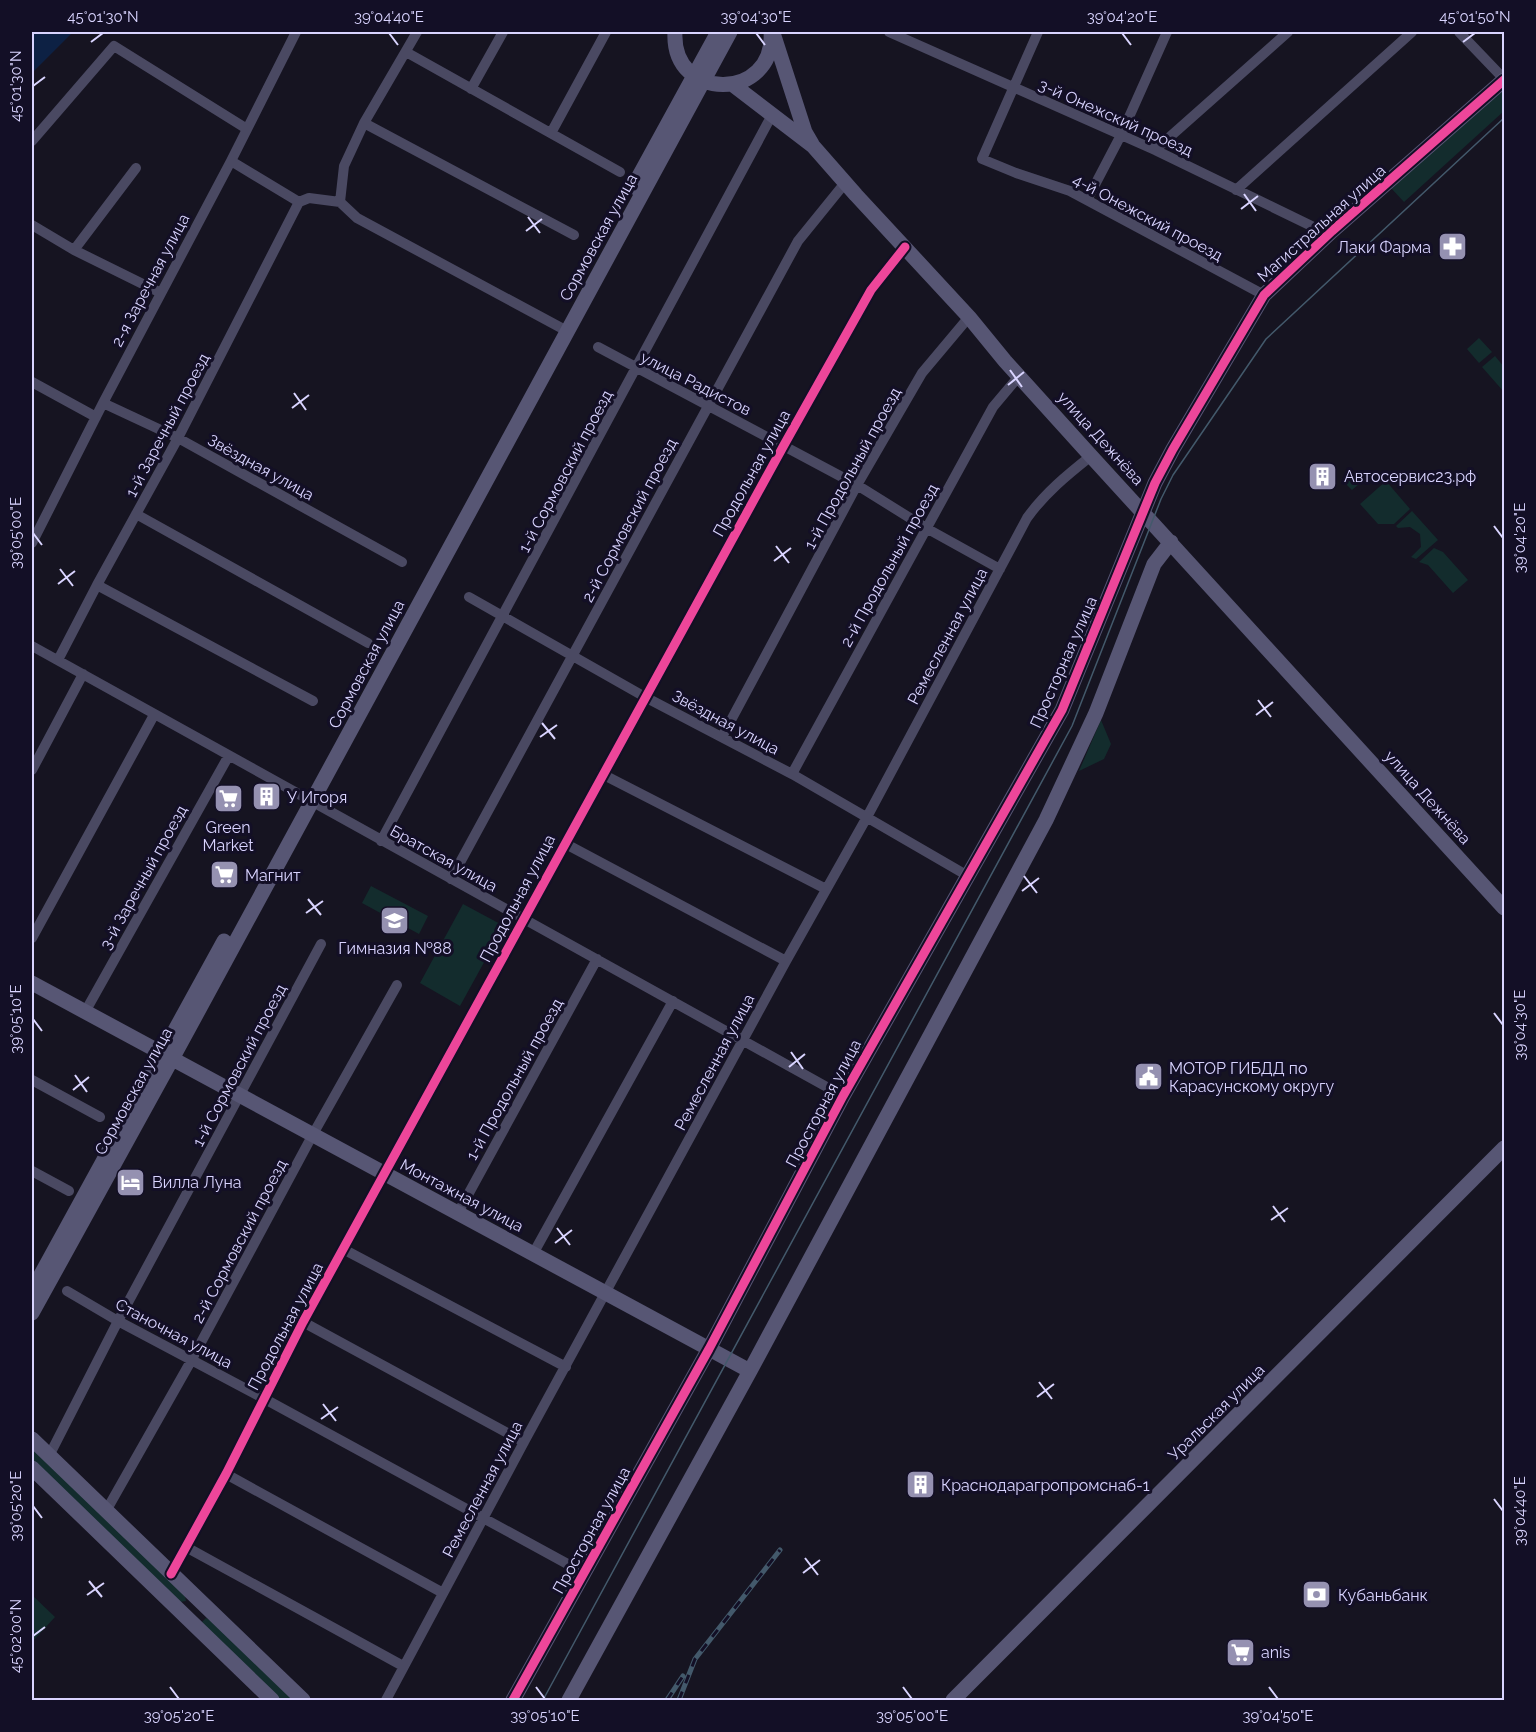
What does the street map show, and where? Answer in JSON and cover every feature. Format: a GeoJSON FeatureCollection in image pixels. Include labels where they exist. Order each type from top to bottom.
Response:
{"type":"FeatureCollection","features":[{"type":"Feature","properties":{"kind":"street","name":"2-я Заречная улица"},"geometry":{"type":"LineString","coordinates":[[32,543],[103,402],[248,129],[296,32]]}},
{"type":"Feature","properties":{"kind":"street"},"geometry":{"type":"LineString","coordinates":[[340,202],[344,166],[364,123],[417,32]]}},
{"type":"Feature","properties":{"kind":"street"},"geometry":{"type":"LineString","coordinates":[[471,89],[503,32]]}},
{"type":"Feature","properties":{"kind":"street"},"geometry":{"type":"LineString","coordinates":[[551,133],[606,32]]}},
{"type":"Feature","properties":{"kind":"street"},"geometry":{"type":"LineString","coordinates":[[674,32],[678,54],[686,68],[698,78],[714,84],[732,84],[749,77],[763,64],[770,47],[772,32]]}},
{"type":"Feature","properties":{"kind":"street","name":"Сормовская улица"},"geometry":{"type":"LineString","coordinates":[[32,1313],[167,1056],[698,78],[718,32]]}},
{"type":"Feature","properties":{"kind":"street","name":"Сормовская улица"},"geometry":{"type":"LineString","coordinates":[[698,78],[730,32]]}},
{"type":"Feature","properties":{"kind":"street"},"geometry":{"type":"LineString","coordinates":[[772,32],[802,124],[813,146]]}},
{"type":"Feature","properties":{"kind":"street","name":"3-й Онежский проезд"},"geometry":{"type":"LineString","coordinates":[[889,32],[1155,150],[1328,234]]}},
{"type":"Feature","properties":{"kind":"street"},"geometry":{"type":"LineString","coordinates":[[1012,88],[1038,32]]}},
{"type":"Feature","properties":{"kind":"street"},"geometry":{"type":"LineString","coordinates":[[1087,200],[1121,135],[1167,32]]}},
{"type":"Feature","properties":{"kind":"street"},"geometry":{"type":"LineString","coordinates":[[1155,150],[1288,32]]}},
{"type":"Feature","properties":{"kind":"street"},"geometry":{"type":"LineString","coordinates":[[1236,190],[1413,32]]}},
{"type":"Feature","properties":{"kind":"street"},"geometry":{"type":"LineString","coordinates":[[1459,32],[1504,80]]}},
{"type":"Feature","properties":{"kind":"street"},"geometry":{"type":"LineString","coordinates":[[32,141],[114,46],[248,129]]}},
{"type":"Feature","properties":{"kind":"street"},"geometry":{"type":"LineString","coordinates":[[406,52],[620,172]]}},
{"type":"Feature","properties":{"kind":"street","name":"Магистральная улица"},"geometry":{"type":"LineString","coordinates":[[1144,513],[1155,483],[1173,449],[1264,295],[1328,234],[1504,80]]}},
{"type":"Feature","properties":{"kind":"street","name":"улица Дежнёва"},"geometry":{"type":"LineString","coordinates":[[732,84],[813,146],[969,317],[1005,361],[1504,908]]}},
{"type":"Feature","properties":{"kind":"street","name":"4-й Онежский проезд"},"geometry":{"type":"LineString","coordinates":[[1012,88],[982,159],[1070,191],[1264,295]]}},
{"type":"Feature","properties":{"kind":"street","name":"1-й Сормовский проезд"},"geometry":{"type":"LineString","coordinates":[[381,841],[772,115]]}},
{"type":"Feature","properties":{"kind":"street"},"geometry":{"type":"LineString","coordinates":[[364,123],[574,236]]}},
{"type":"Feature","properties":{"kind":"street"},"geometry":{"type":"LineString","coordinates":[[231,161],[299,202],[309,198],[340,202],[357,218],[563,329]]}},
{"type":"Feature","properties":{"kind":"street"},"geometry":{"type":"LineString","coordinates":[[74,250],[136,168]]}},
{"type":"Feature","properties":{"kind":"street","name":"2-й Сормовский проезд"},"geometry":{"type":"LineString","coordinates":[[451,879],[798,241],[845,183]]}},
{"type":"Feature","properties":{"kind":"street","name":"1-й Заречный проезд"},"geometry":{"type":"LineString","coordinates":[[58,660],[178,438],[299,202]]}},
{"type":"Feature","properties":{"kind":"street"},"geometry":{"type":"LineString","coordinates":[[32,225],[74,250],[160,293]]}},
{"type":"Feature","properties":{"kind":"street","name":"Продольная улица"},"geometry":{"type":"LineString","coordinates":[[171,1574],[226,1474],[303,1322],[602,774],[871,290],[905,247]]}},
{"type":"Feature","properties":{"kind":"street","name":"1-й Продольный проезд"},"geometry":{"type":"LineString","coordinates":[[722,737],[857,485],[922,373],[969,317]]}},
{"type":"Feature","properties":{"kind":"street","name":"улица Радистов"},"geometry":{"type":"LineString","coordinates":[[598,347],[857,485],[926,528],[1000,569]]}},
{"type":"Feature","properties":{"kind":"street","name":"2-й Продольный проезд"},"geometry":{"type":"LineString","coordinates":[[792,774],[993,406],[1020,375]]}},
{"type":"Feature","properties":{"kind":"street"},"geometry":{"type":"LineString","coordinates":[[32,382],[96,417]]}},
{"type":"Feature","properties":{"kind":"street","name":"Звёздная улица"},"geometry":{"type":"LineString","coordinates":[[103,402],[178,438],[402,562]]}},
{"type":"Feature","properties":{"kind":"street","name":"Ремесленная улица"},"geometry":{"type":"LineString","coordinates":[[386,1701],[524,1442],[867,817],[1027,518],[1055,485],[1092,456]]}},
{"type":"Feature","properties":{"kind":"street","name":"Просторная улица"},"geometry":{"type":"LineString","coordinates":[[513,1701],[709,1349],[843,1096],[1062,710],[1144,513]]}},
{"type":"Feature","properties":{"kind":"street"},"geometry":{"type":"LineString","coordinates":[[136,514],[368,643]]}},
{"type":"Feature","properties":{"kind":"street"},"geometry":{"type":"LineString","coordinates":[[569,1701],[750,1371],[1046,820],[1096,713],[1154,564],[1171,542]]}},
{"type":"Feature","properties":{"kind":"street"},"geometry":{"type":"LineString","coordinates":[[97,585],[313,701]]}},
{"type":"Feature","properties":{"kind":"street","name":"Звёздная улица"},"geometry":{"type":"LineString","coordinates":[[470,597],[572,657],[792,774],[968,876]]}},
{"type":"Feature","properties":{"kind":"street","name":"Братская улица"},"geometry":{"type":"LineString","coordinates":[[32,646],[228,757],[843,1096]]}},
{"type":"Feature","properties":{"kind":"street"},"geometry":{"type":"LineString","coordinates":[[32,770],[83,674]]}},
{"type":"Feature","properties":{"kind":"street"},"geometry":{"type":"LineString","coordinates":[[32,938],[154,715]]}},
{"type":"Feature","properties":{"kind":"street","name":"3-й Заречный проезд"},"geometry":{"type":"LineString","coordinates":[[85,1012],[228,757]]}},
{"type":"Feature","properties":{"kind":"street"},"geometry":{"type":"LineString","coordinates":[[602,774],[826,889]]}},
{"type":"Feature","properties":{"kind":"street"},"geometry":{"type":"LineString","coordinates":[[564,843],[786,961]]}},
{"type":"Feature","properties":{"kind":"street","name":"1-й Сормовский проезд"},"geometry":{"type":"LineString","coordinates":[[49,1456],[118,1321],[321,944]]}},
{"type":"Feature","properties":{"kind":"street","name":"1-й Продольный проезд"},"geometry":{"type":"LineString","coordinates":[[458,1214],[597,959]]}},
{"type":"Feature","properties":{"kind":"street","name":"Монтажная улица"},"geometry":{"type":"LineString","coordinates":[[32,983],[750,1371]]}},
{"type":"Feature","properties":{"kind":"street","name":"2-й Сормовский проезд"},"geometry":{"type":"LineString","coordinates":[[106,1511],[191,1361],[312,1136],[398,985]]}},
{"type":"Feature","properties":{"kind":"street"},"geometry":{"type":"LineString","coordinates":[[533,1254],[674,1001]]}},
{"type":"Feature","properties":{"kind":"street","name":"Сормовская улица"},"geometry":{"type":"LineString","coordinates":[[32,1291],[167,1056]]}},
{"type":"Feature","properties":{"kind":"street"},"geometry":{"type":"LineString","coordinates":[[32,1080],[100,1117]]}},
{"type":"Feature","properties":{"kind":"street","name":"Уральская улица"},"geometry":{"type":"LineString","coordinates":[[953,1701],[1504,1150]]}},
{"type":"Feature","properties":{"kind":"street"},"geometry":{"type":"LineString","coordinates":[[32,1171],[69,1191]]}},
{"type":"Feature","properties":{"kind":"street"},"geometry":{"type":"LineString","coordinates":[[343,1249],[566,1367]]}},
{"type":"Feature","properties":{"kind":"street","name":"Станочная улица"},"geometry":{"type":"LineString","coordinates":[[67,1290],[191,1361],[584,1573]]}},
{"type":"Feature","properties":{"kind":"street"},"geometry":{"type":"LineString","coordinates":[[303,1322],[524,1442]]}},
{"type":"Feature","properties":{"kind":"street","name":"Уральская улица"},"geometry":{"type":"LineString","coordinates":[[958,1701],[1246,1409]]}},
{"type":"Feature","properties":{"kind":"street"},"geometry":{"type":"LineString","coordinates":[[32,1439],[303,1701]]}},
{"type":"Feature","properties":{"kind":"street"},"geometry":{"type":"LineString","coordinates":[[32,1468],[272,1701]]}},
{"type":"Feature","properties":{"kind":"street"},"geometry":{"type":"LineString","coordinates":[[226,1474],[443,1593]]}},
{"type":"Feature","properties":{"kind":"street"},"geometry":{"type":"LineString","coordinates":[[186,1547],[403,1666]]}},
{"type":"Feature","properties":{"kind":"street"},"geometry":{"type":"LineString","coordinates":[[185,1616],[199,1601]]}},
{"type":"Feature","properties":{"kind":"green space"},"geometry":{"type":"Polygon","coordinates":[[[1504,86],[1504,111],[1404,202],[1391,188],[1504,86]]]}},
{"type":"Feature","properties":{"kind":"green space"},"geometry":{"type":"Polygon","coordinates":[[[1479,338],[1492,352],[1479,363],[1467,349],[1479,338]]]}},
{"type":"Feature","properties":{"kind":"green space"},"geometry":{"type":"Polygon","coordinates":[[[1495,356],[1504,367],[1504,392],[1482,367],[1495,356]]]}},
{"type":"Feature","properties":{"kind":"green space"},"geometry":{"type":"Polygon","coordinates":[[[1353,471],[1360,472],[1366,478],[1352,490],[1346,484],[1346,477],[1353,471]]]}},
{"type":"Feature","properties":{"kind":"green space"},"geometry":{"type":"Polygon","coordinates":[[[1386,481],[1410,509],[1394,524],[1378,524],[1360,504],[1386,481]]]}},
{"type":"Feature","properties":{"kind":"green space"},"geometry":{"type":"Polygon","coordinates":[[[1412,511],[1438,540],[1416,559],[1411,557],[1421,547],[1420,534],[1410,527],[1398,528],[1396,526],[1412,511]]]}},
{"type":"Feature","properties":{"kind":"green space"},"geometry":{"type":"Polygon","coordinates":[[[1434,548],[1443,552],[1468,580],[1453,593],[1428,565],[1419,562],[1434,548]]]}},
{"type":"Feature","properties":{"kind":"green space"},"geometry":{"type":"Polygon","coordinates":[[[1101,720],[1111,744],[1104,759],[1079,771],[1101,720]]]}},
{"type":"Feature","properties":{"kind":"green space"},"geometry":{"type":"Polygon","coordinates":[[[371,886],[428,916],[419,934],[362,903],[371,886]]]}},
{"type":"Feature","properties":{"kind":"green space"},"geometry":{"type":"Polygon","coordinates":[[[463,904],[504,926],[460,1006],[420,983],[463,904]]]}},
{"type":"Feature","properties":{"kind":"green space"},"geometry":{"type":"Polygon","coordinates":[[[32,1447],[185,1596],[186,1601],[180,1602],[32,1460],[32,1447]]]}},
{"type":"Feature","properties":{"kind":"green space"},"geometry":{"type":"Polygon","coordinates":[[[32,1595],[55,1617],[33,1641],[32,1640],[32,1595]]]}},
{"type":"Feature","properties":{"kind":"green space"},"geometry":{"type":"Polygon","coordinates":[[[206,1618],[293,1700],[281,1700],[204,1626],[202,1622],[206,1618]]]}},
{"type":"Feature","properties":{"kind":"water"},"geometry":{"type":"Polygon","coordinates":[[[32,32],[73,32],[32,73],[32,32]]]}},
{"type":"Feature","properties":{"kind":"tram line"},"geometry":{"type":"LineString","coordinates":[[543,1700],[1072,726],[1161,499],[1173,475],[1266,339],[1504,118]]}},
{"type":"Feature","properties":{"kind":"railway"},"geometry":{"type":"LineString","coordinates":[[679,1700],[695,1659],[780,1550]]}},
{"type":"Feature","properties":{"kind":"railway"},"geometry":{"type":"LineString","coordinates":[[667,1700],[683,1676]]}},
{"type":"Feature","properties":{"kind":"cycle path"},"geometry":{"type":"LineString","coordinates":[[513,1700],[709,1349],[843,1096],[1062,710],[1155,483],[1264,295],[1332,231],[1504,80]]}},
{"type":"Feature","properties":{"kind":"cycle path"},"geometry":{"type":"LineString","coordinates":[[171,1574],[226,1474],[303,1322],[784,445],[871,290],[905,247]]}},
{"type":"Feature","properties":{"kind":"place","name":"Лаки Фарма"},"geometry":{"type":"Point","coordinates":[1452,247]}},
{"type":"Feature","properties":{"kind":"place","name":"Автосервис23.рф"},"geometry":{"type":"Point","coordinates":[1323,476]}},
{"type":"Feature","properties":{"kind":"place","name":"У Игоря"},"geometry":{"type":"Point","coordinates":[266,797]}},
{"type":"Feature","properties":{"kind":"place","name":"Green Market"},"geometry":{"type":"Point","coordinates":[228,799]}},
{"type":"Feature","properties":{"kind":"place","name":"Магнит"},"geometry":{"type":"Point","coordinates":[224,875]}},
{"type":"Feature","properties":{"kind":"place","name":"Гимназия №88"},"geometry":{"type":"Point","coordinates":[395,920]}},
{"type":"Feature","properties":{"kind":"place","name":"МОТОР ГИБДД по Карасунскому округу"},"geometry":{"type":"Point","coordinates":[1148,1077]}},
{"type":"Feature","properties":{"kind":"place","name":"Вилла Луна"},"geometry":{"type":"Point","coordinates":[131,1182]}},
{"type":"Feature","properties":{"kind":"place","name":"Краснодарагропромснаб-1"},"geometry":{"type":"Point","coordinates":[920,1485]}},
{"type":"Feature","properties":{"kind":"place","name":"Кубаньбанк"},"geometry":{"type":"Point","coordinates":[1317,1595]}},
{"type":"Feature","properties":{"kind":"place","name":"anis"},"geometry":{"type":"Point","coordinates":[1240,1652]}}]}
